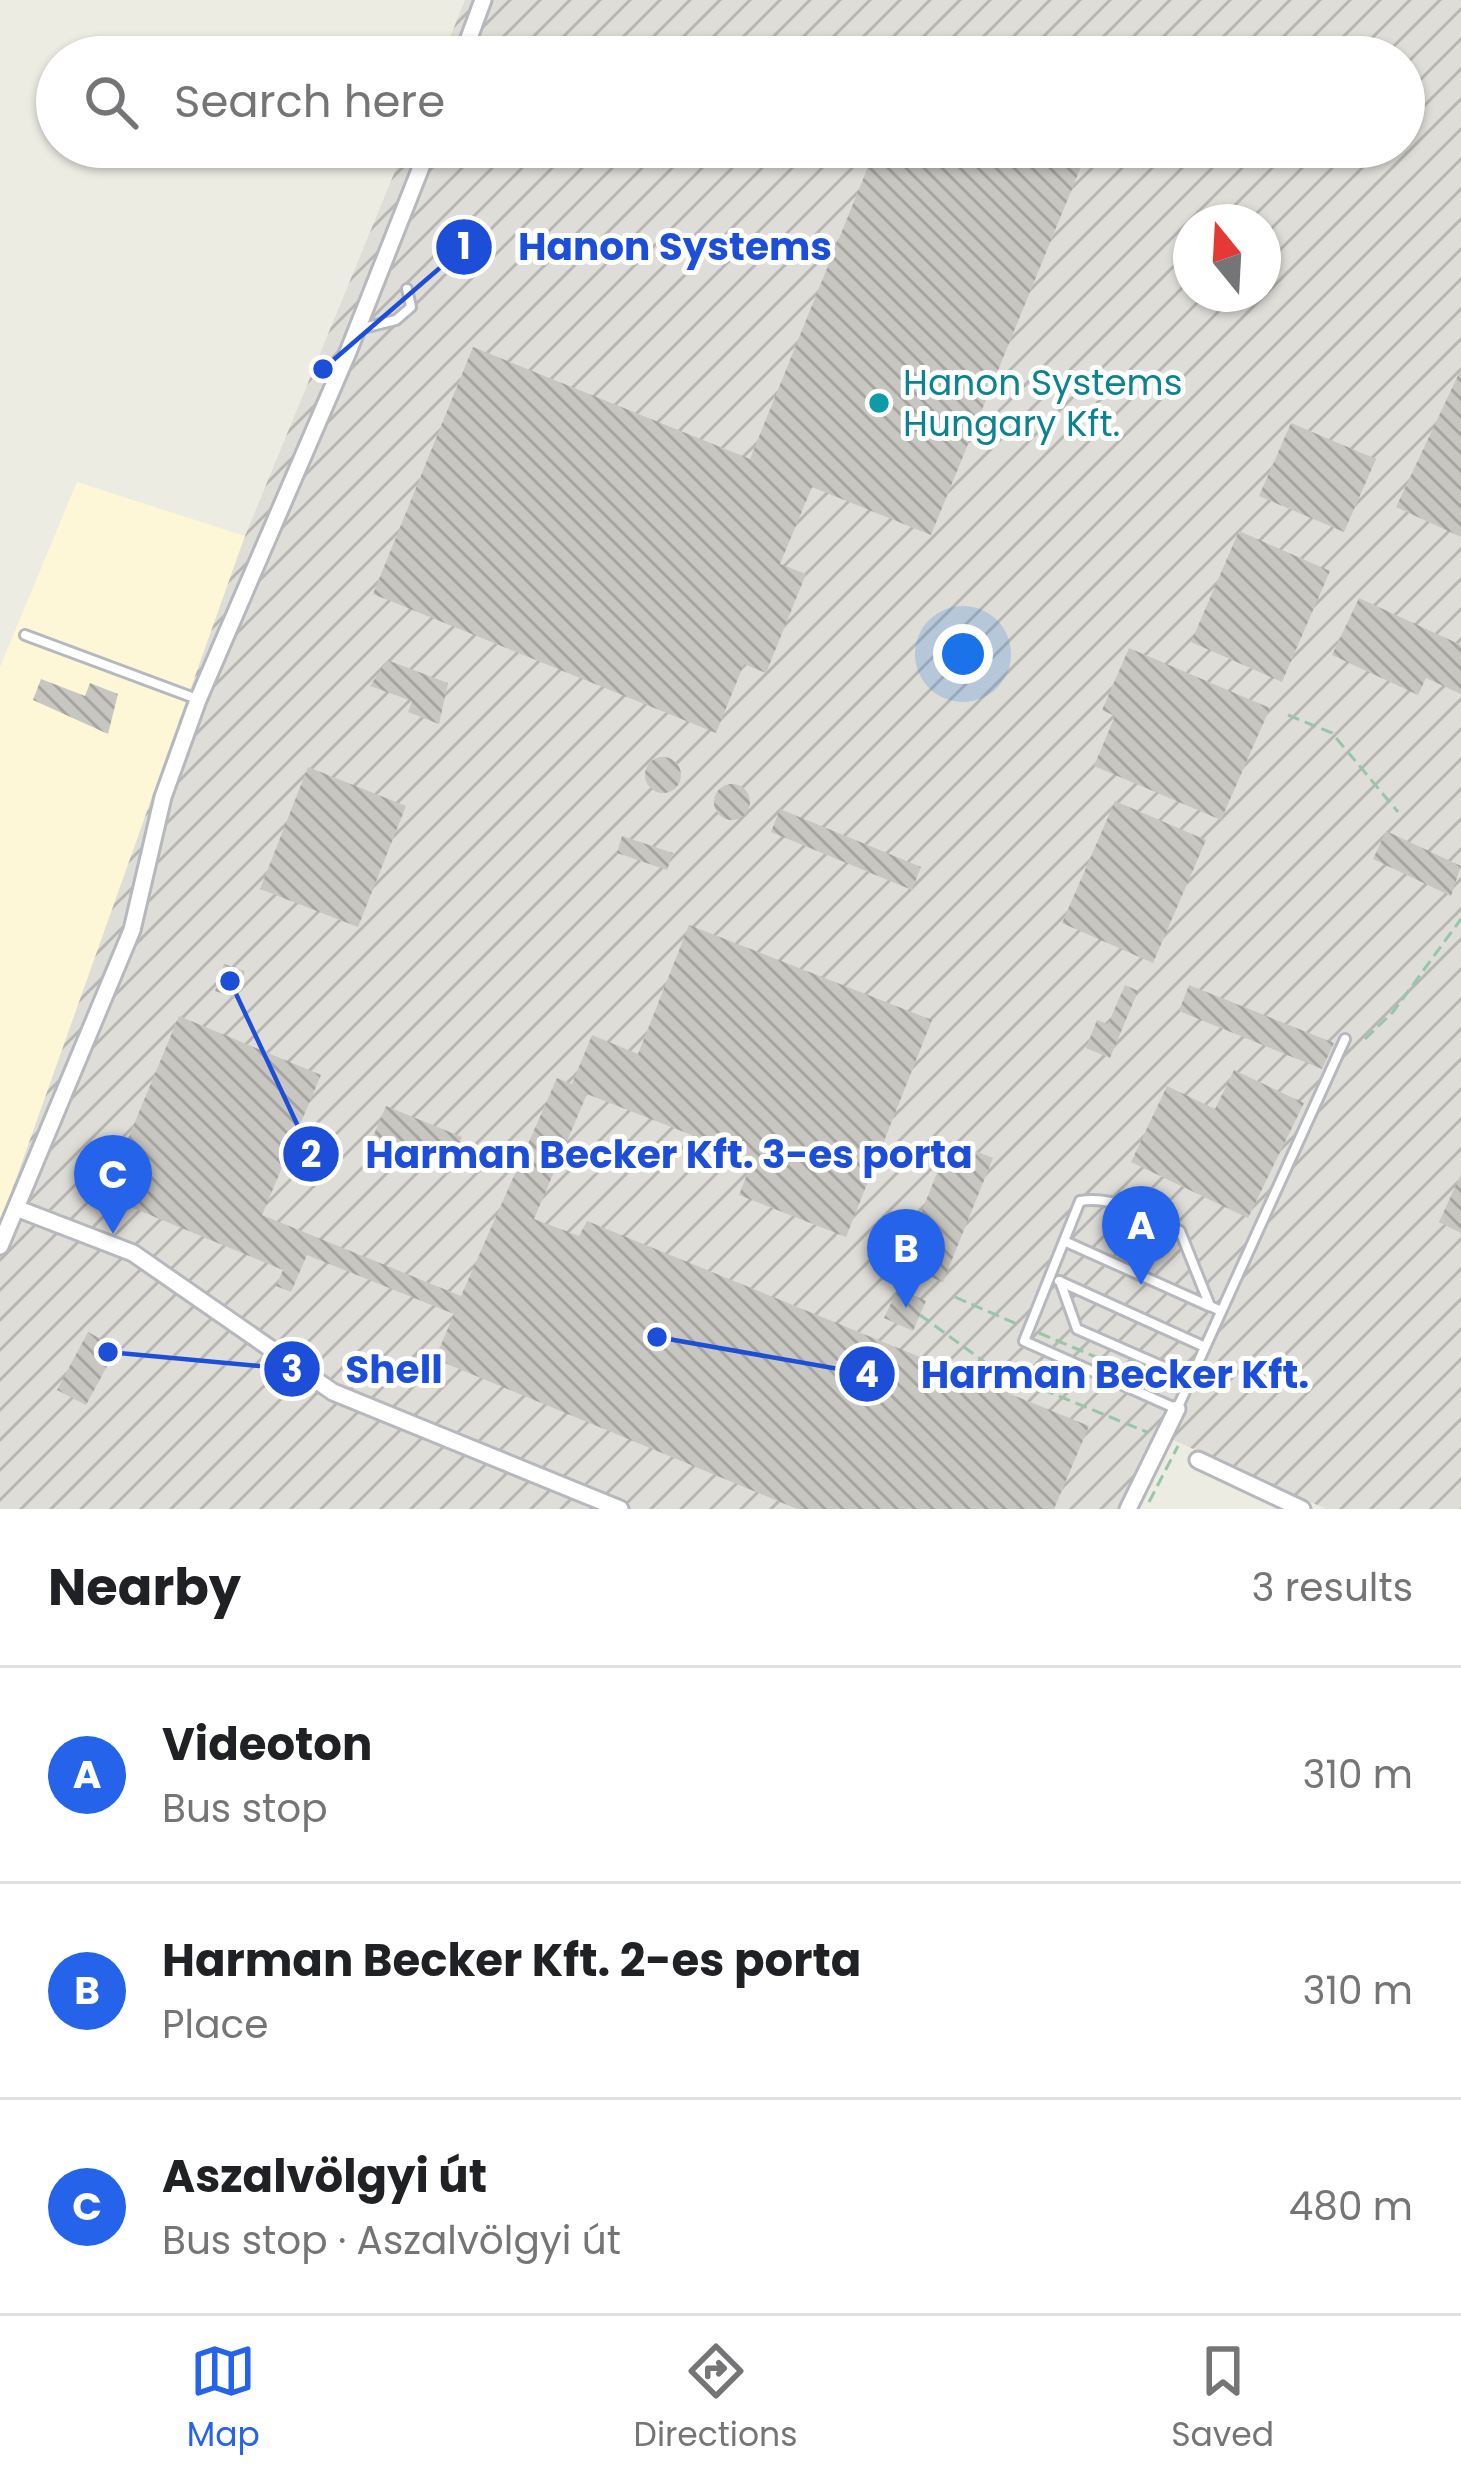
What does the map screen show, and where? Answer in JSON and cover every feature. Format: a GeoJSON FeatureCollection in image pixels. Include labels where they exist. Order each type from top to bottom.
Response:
{"type":"FeatureCollection","features":[{"type":"Feature","properties":{"kind":"street"},"geometry":{"type":"LineString","coordinates":[[470,36],[483,0]]}},
{"type":"Feature","properties":{"kind":"street"},"geometry":{"type":"LineString","coordinates":[[0,1246],[133,930],[163,797],[199,700],[421,168]]}},
{"type":"Feature","properties":{"kind":"street"},"geometry":{"type":"LineString","coordinates":[[16,1208],[133,1252],[333,1392],[620,1509]]}},
{"type":"Feature","properties":{"kind":"street"},"geometry":{"type":"LineString","coordinates":[[1128,1509],[1180,1402]]}},
{"type":"Feature","properties":{"kind":"street"},"geometry":{"type":"LineString","coordinates":[[1198,1460],[1302,1509]]}},
{"type":"Feature","properties":{"kind":"lane"},"geometry":{"type":"LineString","coordinates":[[357,329],[396,320],[411,307],[407,289]]}},
{"type":"Feature","properties":{"kind":"lane"},"geometry":{"type":"LineString","coordinates":[[26,635],[199,700]]}},
{"type":"Feature","properties":{"kind":"lane"},"geometry":{"type":"LineString","coordinates":[[1210,1306],[1180,1232],[1111,1201],[1080,1201],[1055,1279],[1024,1341],[1180,1402],[1345,1040]]}},
{"type":"Feature","properties":{"kind":"lane"},"geometry":{"type":"LineString","coordinates":[[1064,1241],[1221,1311]]}},
{"type":"Feature","properties":{"kind":"lane"},"geometry":{"type":"LineString","coordinates":[[1055,1279],[1205,1347]]}},
{"type":"Feature","properties":{"kind":"lane"},"geometry":{"type":"LineString","coordinates":[[1055,1279],[1077,1329],[1191,1379]]}},
{"type":"Feature","properties":{"kind":"path"},"geometry":{"type":"LineString","coordinates":[[1288,715],[1332,733],[1399,812]]}},
{"type":"Feature","properties":{"kind":"path"},"geometry":{"type":"LineString","coordinates":[[1365,1039],[1393,1012],[1461,919]]}},
{"type":"Feature","properties":{"kind":"path"},"geometry":{"type":"LineString","coordinates":[[955,1298],[1180,1402]]}},
{"type":"Feature","properties":{"kind":"path"},"geometry":{"type":"LineString","coordinates":[[920,1315],[997,1371],[1178,1446],[1146,1509]]}},
{"type":"Feature","properties":{"kind":"shaded area"},"geometry":{"type":"Polygon","coordinates":[[[465,0],[1461,0],[1461,1509],[1326,1509],[1169,1438],[1132,1509],[0,1509],[0,1224],[245,536],[396,168],[1425,168],[1425,36],[450,36],[465,0]]]}},
{"type":"Feature","properties":{"kind":"shaded area"},"geometry":{"type":"Polygon","coordinates":[[[77,482],[245,536],[0,1224],[0,667],[77,482]]]}},
{"type":"Feature","properties":{"kind":"building","name":"Hanon Systems Hungary Kft."},"geometry":{"type":"Polygon","coordinates":[[[868,168],[1080,168],[931,535],[812,487],[780,564],[806,574],[766,673],[744,664],[716,733],[373,594],[473,347],[750,459],[868,168]]]}},
{"type":"Feature","properties":{"kind":"building"},"geometry":{"type":"Polygon","coordinates":[[[1461,369],[1461,537],[1396,507],[1461,369]]]}},
{"type":"Feature","properties":{"kind":"building"},"geometry":{"type":"Polygon","coordinates":[[[1291,423],[1376,459],[1344,532],[1259,496],[1291,423]]]}},
{"type":"Feature","properties":{"kind":"building"},"geometry":{"type":"Polygon","coordinates":[[[1239,531],[1330,571],[1282,682],[1191,642],[1239,531]]]}},
{"type":"Feature","properties":{"kind":"building"},"geometry":{"type":"Polygon","coordinates":[[[1359,598],[1461,645],[1461,694],[1426,678],[1418,695],[1332,655],[1359,598]]]}},
{"type":"Feature","properties":{"kind":"building"},"geometry":{"type":"Polygon","coordinates":[[[1129,648],[1270,708],[1221,820],[1094,766],[1115,716],[1102,710],[1129,648]]]}},
{"type":"Feature","properties":{"kind":"building"},"geometry":{"type":"Polygon","coordinates":[[[387,660],[448,683],[439,724],[408,712],[412,701],[370,686],[387,660]]]}},
{"type":"Feature","properties":{"kind":"building"},"geometry":{"type":"Polygon","coordinates":[[[41,679],[85,696],[90,683],[118,694],[108,734],[33,700],[41,679]]]}},
{"type":"Feature","properties":{"kind":"building"},"geometry":{"type":"Polygon","coordinates":[[[663,757],[675,763],[681,775],[675,787],[663,793],[651,787],[645,775],[651,763],[663,757]]]}},
{"type":"Feature","properties":{"kind":"building"},"geometry":{"type":"Polygon","coordinates":[[[308,767],[406,806],[358,927],[260,889],[308,767]]]}},
{"type":"Feature","properties":{"kind":"building"},"geometry":{"type":"Polygon","coordinates":[[[732,784],[744,790],[750,802],[744,814],[732,820],[720,814],[714,802],[720,790],[732,784]]]}},
{"type":"Feature","properties":{"kind":"building"},"geometry":{"type":"Polygon","coordinates":[[[1115,801],[1206,840],[1153,963],[1062,923],[1115,801]]]}},
{"type":"Feature","properties":{"kind":"building"},"geometry":{"type":"Polygon","coordinates":[[[780,809],[921,867],[912,890],[771,832],[780,809]]]}},
{"type":"Feature","properties":{"kind":"building"},"geometry":{"type":"Polygon","coordinates":[[[1386,831],[1461,866],[1451,896],[1373,859],[1386,831]]]}},
{"type":"Feature","properties":{"kind":"building"},"geometry":{"type":"Polygon","coordinates":[[[622,836],[673,853],[667,870],[617,853],[622,836]]]}},
{"type":"Feature","properties":{"kind":"building"},"geometry":{"type":"Polygon","coordinates":[[[689,925],[932,1020],[846,1237],[739,1195],[753,1159],[587,1094],[534,1219],[579,1236],[587,1221],[1089,1426],[1054,1509],[797,1509],[435,1359],[454,1314],[307,1255],[291,1292],[276,1286],[283,1270],[104,1196],[179,1016],[321,1075],[262,1215],[461,1296],[557,1078],[572,1084],[592,1035],[638,1054],[689,925]]]}},
{"type":"Feature","properties":{"kind":"building"},"geometry":{"type":"Polygon","coordinates":[[[224,964],[245,971],[236,998],[215,991],[224,964]]]}},
{"type":"Feature","properties":{"kind":"building"},"geometry":{"type":"Polygon","coordinates":[[[1125,985],[1138,991],[1110,1058],[1086,1048],[1097,1020],[1108,1024],[1125,985]]]}},
{"type":"Feature","properties":{"kind":"building"},"geometry":{"type":"Polygon","coordinates":[[[1189,985],[1334,1043],[1322,1069],[1179,1011],[1189,985]]]}},
{"type":"Feature","properties":{"kind":"building"},"geometry":{"type":"Polygon","coordinates":[[[1234,1070],[1304,1103],[1248,1218],[1131,1162],[1167,1086],[1215,1109],[1234,1070]]]}},
{"type":"Feature","properties":{"kind":"building"},"geometry":{"type":"Polygon","coordinates":[[[386,1106],[462,1137],[449,1170],[372,1139],[386,1106]]]}},
{"type":"Feature","properties":{"kind":"building"},"geometry":{"type":"Polygon","coordinates":[[[950,1141],[993,1158],[943,1282],[900,1265],[950,1141]]]}},
{"type":"Feature","properties":{"kind":"building"},"geometry":{"type":"Polygon","coordinates":[[[1461,1174],[1461,1233],[1439,1222],[1461,1174]]]}},
{"type":"Feature","properties":{"kind":"building"},"geometry":{"type":"Polygon","coordinates":[[[898,1288],[926,1301],[913,1331],[884,1318],[898,1288]]]}},
{"type":"Feature","properties":{"kind":"building"},"geometry":{"type":"Polygon","coordinates":[[[88,1332],[117,1348],[86,1405],[57,1390],[88,1332]]]}},
{"type":"Feature","properties":{"kind":"place","name":"Hanon Systems"},"geometry":{"type":"Point","coordinates":[323,369]}},
{"type":"Feature","properties":{"kind":"place","name":"Hanon Systems Hungary Kft."},"geometry":{"type":"Point","coordinates":[879,403]}},
{"type":"Feature","properties":{"kind":"place","name":"Harman Becker Kft. 3-es porta"},"geometry":{"type":"Point","coordinates":[230,981]}},
{"type":"Feature","properties":{"kind":"place","name":"Aszalvölgyi út"},"geometry":{"type":"Point","coordinates":[113,1234]}},
{"type":"Feature","properties":{"kind":"place","name":"Videoton"},"geometry":{"type":"Point","coordinates":[1141,1285]}},
{"type":"Feature","properties":{"kind":"place","name":"Harman Becker Kft. 2-es porta"},"geometry":{"type":"Point","coordinates":[906,1308]}},
{"type":"Feature","properties":{"kind":"place","name":"Harman Becker Kft."},"geometry":{"type":"Point","coordinates":[657,1337]}},
{"type":"Feature","properties":{"kind":"place","name":"Shell"},"geometry":{"type":"Point","coordinates":[108,1352]}}]}
